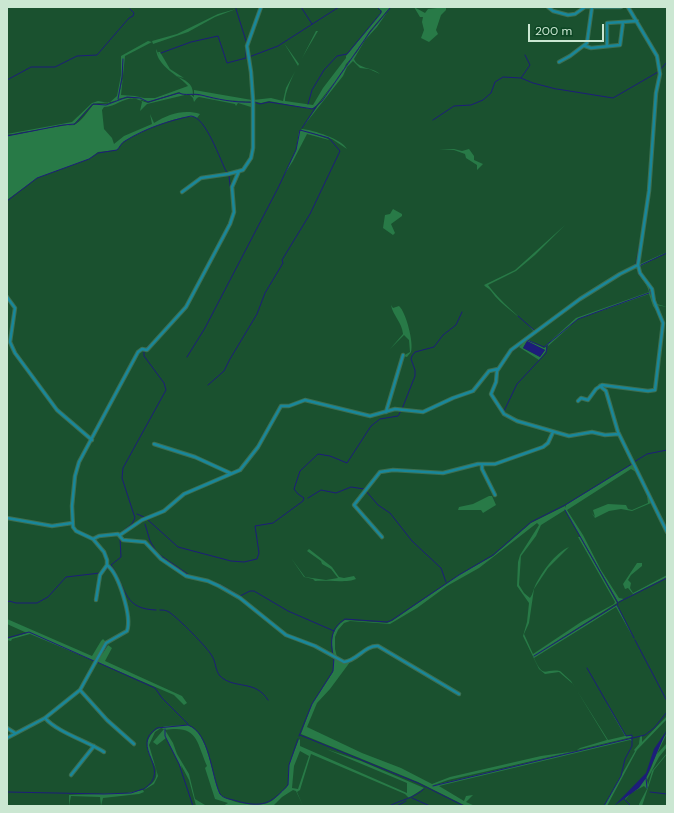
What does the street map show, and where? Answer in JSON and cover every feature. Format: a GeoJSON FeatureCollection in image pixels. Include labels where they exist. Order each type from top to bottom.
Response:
{"type":"FeatureCollection","features":[{"type":"Feature","properties":{"kind":"street"},"geometry":{"type":"LineString","coordinates":[[182,192],[201,178],[228,174],[245,168],[252,151],[251,72],[247,46],[260,7]]}},
{"type":"Feature","properties":{"kind":"street"},"geometry":{"type":"LineString","coordinates":[[548,7],[553,11],[568,15],[575,14],[583,8],[622,7]]}},
{"type":"Feature","properties":{"kind":"street"},"geometry":{"type":"LineString","coordinates":[[559,62],[585,46],[589,36],[592,7]]}},
{"type":"Feature","properties":{"kind":"street"},"geometry":{"type":"LineString","coordinates":[[578,401],[581,398],[588,400],[600,386],[651,391],[656,388],[663,323],[654,301],[652,289],[640,273],[638,265],[649,191],[656,93],[660,74],[657,56],[628,7]]}},
{"type":"Feature","properties":{"kind":"street"},"geometry":{"type":"LineString","coordinates":[[606,46],[607,24],[637,21]]}},
{"type":"Feature","properties":{"kind":"street"},"geometry":{"type":"LineString","coordinates":[[585,46],[592,48],[621,45],[622,22]]}},
{"type":"Feature","properties":{"kind":"street"},"geometry":{"type":"LineString","coordinates":[[7,738],[45,718],[80,690],[95,660],[106,643],[124,633],[128,628],[128,615],[122,594],[107,565],[106,554],[93,539],[76,531],[72,523],[72,506],[76,470],[138,352],[142,349],[147,350],[166,330],[186,306],[200,283],[232,221],[234,209],[232,188],[239,171]]}},
{"type":"Feature","properties":{"kind":"street"},"geometry":{"type":"LineString","coordinates":[[619,434],[605,435],[592,432],[570,436],[553,432],[511,419],[501,412],[490,396],[496,382],[498,369],[511,350],[580,299],[625,271],[638,265]]}},
{"type":"Feature","properties":{"kind":"street"},"geometry":{"type":"LineString","coordinates":[[7,297],[15,308],[10,342],[15,353],[57,410],[92,440]]}},
{"type":"Feature","properties":{"kind":"street"},"geometry":{"type":"LineString","coordinates":[[386,412],[403,355]]}},
{"type":"Feature","properties":{"kind":"street"},"geometry":{"type":"LineString","coordinates":[[93,539],[99,536],[120,535],[142,520],[164,510],[184,494],[242,468],[256,449],[281,406],[289,406],[305,400],[370,416],[395,409],[414,413],[431,410],[453,398],[474,391],[489,370],[498,369]]}},
{"type":"Feature","properties":{"kind":"street"},"geometry":{"type":"LineString","coordinates":[[600,386],[606,391],[619,434],[667,532]]}},
{"type":"Feature","properties":{"kind":"street"},"geometry":{"type":"LineString","coordinates":[[606,391],[612,386]]}},
{"type":"Feature","properties":{"kind":"street"},"geometry":{"type":"LineString","coordinates":[[382,537],[354,505],[378,474],[393,470],[440,474],[482,464],[495,464],[538,449],[548,443],[553,432]]}},
{"type":"Feature","properties":{"kind":"street"},"geometry":{"type":"LineString","coordinates":[[154,444],[195,457],[230,473]]}},
{"type":"Feature","properties":{"kind":"street"},"geometry":{"type":"LineString","coordinates":[[482,464],[482,469],[495,495]]}},
{"type":"Feature","properties":{"kind":"street"},"geometry":{"type":"LineString","coordinates":[[7,518],[52,526],[72,523]]}},
{"type":"Feature","properties":{"kind":"street"},"geometry":{"type":"LineString","coordinates":[[120,535],[123,540],[145,542],[161,559],[186,576],[208,581],[219,586],[240,598],[286,635],[315,646],[339,660],[347,662],[372,646],[378,646],[459,694]]}},
{"type":"Feature","properties":{"kind":"street"},"geometry":{"type":"LineString","coordinates":[[96,600],[101,574],[107,565]]}},
{"type":"Feature","properties":{"kind":"street"},"geometry":{"type":"LineString","coordinates":[[80,690],[106,720],[134,744]]}},
{"type":"Feature","properties":{"kind":"street"},"geometry":{"type":"LineString","coordinates":[[45,718],[65,732],[104,752]]}},
{"type":"Feature","properties":{"kind":"street"},"geometry":{"type":"LineString","coordinates":[[7,728],[15,733]]}},
{"type":"Feature","properties":{"kind":"street"},"geometry":{"type":"LineString","coordinates":[[71,775],[94,746]]}},
{"type":"Feature","properties":{"kind":"green space"},"geometry":{"type":"Polygon","coordinates":[[[377,7],[390,7],[369,32],[357,52],[346,64],[343,71],[316,106],[311,109],[269,101],[261,103],[253,101],[271,98],[283,101],[286,88],[297,67],[289,85],[285,101],[313,105],[323,88],[346,56],[381,13],[382,11],[377,7]]]}},
{"type":"Feature","properties":{"kind":"green space"},"geometry":{"type":"Polygon","coordinates":[[[414,7],[425,13],[428,9],[446,7],[446,10],[441,15],[436,30],[438,34],[429,42],[421,38],[424,30],[422,22],[423,17],[420,17],[414,7]]]}},
{"type":"Feature","properties":{"kind":"green space"},"geometry":{"type":"Polygon","coordinates":[[[390,8],[377,27],[365,40],[354,59],[359,65],[373,70],[380,74],[369,69],[360,68],[353,61],[302,128],[370,32],[390,8]]]}},
{"type":"Feature","properties":{"kind":"green space"},"geometry":{"type":"Polygon","coordinates":[[[236,9],[215,17],[188,32],[153,44],[152,41],[177,34],[218,14],[236,9]]]}},
{"type":"Feature","properties":{"kind":"green space"},"geometry":{"type":"Polygon","coordinates":[[[316,31],[318,31],[309,46],[298,66],[284,43],[299,64],[316,31]]]}},
{"type":"Feature","properties":{"kind":"green space"},"geometry":{"type":"Polygon","coordinates":[[[148,41],[152,42],[125,56],[123,76],[123,57],[119,96],[123,78],[121,95],[155,98],[188,86],[177,77],[192,87],[193,94],[190,94],[194,97],[194,95],[203,96],[194,94],[194,90],[252,100],[252,102],[225,100],[252,103],[252,119],[251,107],[238,103],[236,106],[235,104],[199,97],[194,102],[193,98],[189,94],[147,104],[140,111],[141,101],[148,103],[179,93],[184,95],[179,92],[148,102],[131,97],[118,99],[132,98],[104,107],[102,110],[104,129],[112,138],[114,144],[124,136],[152,124],[150,114],[154,123],[176,113],[188,112],[200,114],[197,118],[182,118],[161,124],[125,141],[117,150],[98,152],[89,159],[37,178],[7,200],[7,136],[45,129],[7,134],[72,122],[92,103],[98,101],[107,103],[92,104],[74,125],[82,119],[93,105],[108,104],[117,100],[110,102],[117,96],[121,75],[121,56],[148,41]]]}},
{"type":"Feature","properties":{"kind":"green space"},"geometry":{"type":"Polygon","coordinates":[[[156,49],[159,55],[158,52],[160,52],[170,69],[184,78],[177,76],[160,61],[156,49]]]}},
{"type":"Feature","properties":{"kind":"green space"},"geometry":{"type":"Polygon","coordinates":[[[302,129],[320,133],[339,142],[347,149],[332,139],[306,131],[329,140],[307,134],[284,175],[296,150],[299,132],[302,129]]]}},
{"type":"Feature","properties":{"kind":"green space"},"geometry":{"type":"Polygon","coordinates":[[[454,149],[462,151],[469,149],[474,156],[474,160],[483,164],[477,170],[477,165],[466,158],[465,154],[454,150],[439,150],[454,149]]]}},
{"type":"Feature","properties":{"kind":"green space"},"geometry":{"type":"Polygon","coordinates":[[[393,209],[402,214],[402,216],[391,224],[395,233],[393,235],[383,228],[385,215],[390,214],[393,209]]]}},
{"type":"Feature","properties":{"kind":"green space"},"geometry":{"type":"Polygon","coordinates":[[[565,225],[535,255],[516,271],[488,285],[524,322],[500,302],[484,285],[515,270],[565,225]]]}},
{"type":"Feature","properties":{"kind":"green space"},"geometry":{"type":"Polygon","coordinates":[[[642,231],[638,264],[633,266],[636,266],[588,295],[527,339],[544,348],[546,347],[547,350],[539,360],[519,347],[524,341],[510,353],[500,367],[511,350],[535,333],[524,322],[535,331],[586,294],[636,264],[642,231]],[[527,341],[523,348],[540,357],[545,350],[527,341]]]}},
{"type":"Feature","properties":{"kind":"green space"},"geometry":{"type":"Polygon","coordinates":[[[667,252],[639,267],[642,274],[651,285],[657,304],[667,307],[657,305],[662,319],[653,306],[649,294],[578,319],[547,347],[549,344],[544,347],[576,318],[649,292],[636,266],[643,278],[638,265],[667,252]],[[645,279],[650,288],[654,299],[651,286],[645,279]]]}},
{"type":"Feature","properties":{"kind":"green space"},"geometry":{"type":"Polygon","coordinates":[[[391,305],[393,308],[399,306],[402,309],[407,321],[412,348],[411,352],[407,357],[403,356],[410,352],[409,340],[404,335],[390,349],[403,334],[401,326],[391,305]]]}},
{"type":"Feature","properties":{"kind":"green space"},"geometry":{"type":"Polygon","coordinates":[[[632,464],[636,472],[631,469],[567,510],[583,535],[601,570],[619,598],[624,599],[618,602],[565,510],[541,525],[536,536],[521,556],[519,585],[524,593],[530,598],[534,589],[529,623],[524,634],[533,654],[581,622],[614,604],[615,602],[578,537],[580,537],[617,603],[533,656],[617,605],[634,639],[616,607],[534,658],[537,664],[523,636],[527,622],[529,603],[517,586],[518,562],[520,555],[539,525],[537,523],[479,568],[447,586],[417,608],[390,624],[350,621],[344,623],[338,630],[335,637],[337,657],[334,656],[332,645],[334,631],[345,620],[387,623],[392,621],[459,575],[493,556],[531,523],[565,506],[565,508],[566,505],[632,464]]]}},
{"type":"Feature","properties":{"kind":"green space"},"geometry":{"type":"Polygon","coordinates":[[[647,495],[651,503],[632,511],[621,509],[609,511],[595,518],[591,512],[595,517],[593,510],[608,504],[626,505],[628,509],[632,510],[648,503],[647,495]]]}},
{"type":"Feature","properties":{"kind":"green space"},"geometry":{"type":"Polygon","coordinates":[[[492,496],[496,505],[483,513],[481,510],[458,510],[459,507],[473,504],[492,496]]]}},
{"type":"Feature","properties":{"kind":"green space"},"geometry":{"type":"Polygon","coordinates":[[[569,547],[548,568],[534,589],[545,569],[569,547]]]}},
{"type":"Feature","properties":{"kind":"green space"},"geometry":{"type":"Polygon","coordinates":[[[309,549],[332,567],[339,577],[344,578],[354,576],[356,579],[342,581],[315,581],[304,577],[291,558],[305,577],[326,580],[338,578],[331,569],[322,564],[321,561],[307,551],[309,549]]]}},
{"type":"Feature","properties":{"kind":"green space"},"geometry":{"type":"Polygon","coordinates":[[[637,563],[642,563],[642,566],[631,575],[628,580],[631,583],[630,588],[633,593],[667,575],[667,577],[633,594],[628,588],[625,589],[623,584],[637,563]]]}},
{"type":"Feature","properties":{"kind":"green space"},"geometry":{"type":"Polygon","coordinates":[[[7,619],[92,656],[103,639],[106,642],[94,661],[30,634],[12,639],[11,641],[7,640],[27,633],[7,624],[7,619]]]}},
{"type":"Feature","properties":{"kind":"green space"},"geometry":{"type":"Polygon","coordinates":[[[108,645],[112,648],[105,661],[182,696],[187,703],[184,705],[174,695],[97,662],[108,645]]]}},
{"type":"Feature","properties":{"kind":"green space"},"geometry":{"type":"Polygon","coordinates":[[[334,658],[350,662],[330,689],[317,703],[307,727],[362,753],[401,768],[432,784],[450,777],[541,756],[576,751],[448,780],[431,786],[631,738],[632,741],[630,740],[439,786],[464,801],[466,796],[473,795],[466,802],[475,806],[466,806],[418,782],[301,734],[312,704],[333,672],[334,658]]]}},
{"type":"Feature","properties":{"kind":"green space"},"geometry":{"type":"Polygon","coordinates":[[[537,665],[542,671],[545,672],[555,670],[560,671],[573,684],[559,672],[545,674],[539,669],[537,665]]]}},
{"type":"Feature","properties":{"kind":"green space"},"geometry":{"type":"Polygon","coordinates":[[[577,690],[608,740],[625,736],[605,701],[626,736],[632,737],[577,750],[607,740],[577,690]]]}},
{"type":"Feature","properties":{"kind":"green space"},"geometry":{"type":"Polygon","coordinates":[[[667,716],[667,719],[637,750],[607,806],[604,806],[635,751],[634,750],[639,744],[640,736],[642,736],[642,742],[667,716]]]}},
{"type":"Feature","properties":{"kind":"green space"},"geometry":{"type":"Polygon","coordinates":[[[188,725],[195,729],[201,736],[220,794],[230,800],[244,804],[265,804],[272,801],[286,788],[288,785],[289,765],[299,739],[300,746],[407,793],[407,783],[326,749],[361,761],[424,788],[409,798],[405,794],[311,754],[300,790],[297,792],[303,806],[296,791],[293,790],[282,797],[273,806],[223,806],[228,803],[215,799],[205,768],[207,766],[198,742],[190,733],[184,730],[165,730],[189,774],[195,799],[205,805],[217,806],[196,806],[189,780],[166,738],[157,745],[153,742],[164,729],[161,728],[155,732],[149,745],[158,776],[154,784],[144,790],[154,781],[156,777],[155,766],[148,749],[147,742],[149,738],[153,733],[161,727],[188,725]],[[300,751],[294,766],[292,788],[298,789],[309,756],[300,751]]]}},
{"type":"Feature","properties":{"kind":"green space"},"geometry":{"type":"Polygon","coordinates":[[[667,733],[657,754],[667,743],[667,747],[659,757],[647,780],[648,785],[652,771],[667,754],[654,770],[642,806],[639,806],[639,804],[647,789],[644,786],[631,793],[625,800],[628,795],[646,778],[652,767],[660,744],[667,733]]]}},
{"type":"Feature","properties":{"kind":"green space"},"geometry":{"type":"Polygon","coordinates":[[[143,790],[144,792],[139,794],[103,798],[101,806],[100,797],[71,796],[69,806],[69,795],[127,793],[143,790]]]}},
{"type":"Feature","properties":{"kind":"shaded area"},"geometry":{"type":"Polygon","coordinates":[[[527,341],[545,350],[540,357],[523,348],[527,341]]]}},
{"type":"Feature","properties":{"kind":"shaded area"},"geometry":{"type":"Polygon","coordinates":[[[667,730],[646,778],[639,788],[614,806],[646,773],[654,749],[667,730]]]}},
{"type":"Feature","properties":{"kind":"waterway"},"geometry":{"type":"LineString","coordinates":[[301,7],[312,24]]}},
{"type":"Feature","properties":{"kind":"waterway"},"geometry":{"type":"LineString","coordinates":[[249,57],[278,46],[339,7]]}},
{"type":"Feature","properties":{"kind":"waterway"},"geometry":{"type":"LineString","coordinates":[[308,104],[312,90],[324,70],[337,56],[347,54],[381,13],[377,7]]}},
{"type":"Feature","properties":{"kind":"waterway"},"geometry":{"type":"LineString","coordinates":[[254,102],[260,104],[269,102],[313,109],[322,101],[370,32],[391,7]]}},
{"type":"Feature","properties":{"kind":"waterway"},"geometry":{"type":"LineString","coordinates":[[7,80],[31,67],[55,67],[77,56],[97,55],[129,18],[133,16],[134,13],[130,9]]}},
{"type":"Feature","properties":{"kind":"waterway"},"geometry":{"type":"LineString","coordinates":[[236,9],[247,44]]}},
{"type":"Feature","properties":{"kind":"waterway"},"geometry":{"type":"LineString","coordinates":[[161,53],[191,42],[218,36],[227,63],[246,58],[246,47]]}},
{"type":"Feature","properties":{"kind":"waterway"},"geometry":{"type":"LineString","coordinates":[[525,55],[530,65],[521,78],[556,89]]}},
{"type":"Feature","properties":{"kind":"waterway"},"geometry":{"type":"LineString","coordinates":[[118,99],[122,77],[123,59]]}},
{"type":"Feature","properties":{"kind":"waterway"},"geometry":{"type":"LineString","coordinates":[[660,70],[667,62]]}},
{"type":"Feature","properties":{"kind":"waterway"},"geometry":{"type":"LineString","coordinates":[[557,89],[613,98],[658,72]]}},
{"type":"Feature","properties":{"kind":"waterway"},"geometry":{"type":"LineString","coordinates":[[433,120],[454,106],[471,105],[483,100],[491,93],[495,82],[503,77],[521,78]]}},
{"type":"Feature","properties":{"kind":"waterway"},"geometry":{"type":"LineString","coordinates":[[7,136],[75,124],[93,104],[106,105],[127,97],[140,98],[148,102],[179,93],[198,94],[232,101],[252,102]]}},
{"type":"Feature","properties":{"kind":"waterway"},"geometry":{"type":"LineString","coordinates":[[302,128],[316,107]]}},
{"type":"Feature","properties":{"kind":"waterway"},"geometry":{"type":"LineString","coordinates":[[7,201],[37,178],[89,159],[98,153],[117,150],[124,142],[141,132],[191,116],[197,118],[207,131],[227,173]]}},
{"type":"Feature","properties":{"kind":"waterway"},"geometry":{"type":"LineString","coordinates":[[187,357],[205,328],[278,188],[296,150],[300,130],[329,138],[340,151],[310,214],[282,260],[283,263],[265,293],[257,314],[224,371],[208,385]]}},
{"type":"Feature","properties":{"kind":"waterway"},"geometry":{"type":"LineString","coordinates":[[229,176],[231,193]]}},
{"type":"Feature","properties":{"kind":"waterway"},"geometry":{"type":"LineString","coordinates":[[584,295],[636,264],[640,242]]}},
{"type":"Feature","properties":{"kind":"waterway"},"geometry":{"type":"LineString","coordinates":[[640,268],[641,265],[667,253]]}},
{"type":"Feature","properties":{"kind":"waterway"},"geometry":{"type":"LineString","coordinates":[[637,267],[639,275],[645,281]]}},
{"type":"Feature","properties":{"kind":"waterway"},"geometry":{"type":"LineString","coordinates":[[649,287],[653,301]]}},
{"type":"Feature","properties":{"kind":"waterway"},"geometry":{"type":"LineString","coordinates":[[527,340],[544,347],[578,319],[649,293]]}},
{"type":"Feature","properties":{"kind":"waterway"},"geometry":{"type":"LineString","coordinates":[[572,306],[581,300]]}},
{"type":"Feature","properties":{"kind":"waterway"},"geometry":{"type":"LineString","coordinates":[[556,318],[567,310]]}},
{"type":"Feature","properties":{"kind":"waterway"},"geometry":{"type":"LineString","coordinates":[[402,409],[415,376],[415,370],[411,359],[412,356],[415,352],[434,347],[443,335],[456,325],[462,312]]}},
{"type":"Feature","properties":{"kind":"waterway"},"geometry":{"type":"LineString","coordinates":[[518,316],[535,331]]}},
{"type":"Feature","properties":{"kind":"waterway"},"geometry":{"type":"LineString","coordinates":[[146,348],[157,337]]}},
{"type":"Feature","properties":{"kind":"waterway"},"geometry":{"type":"LineString","coordinates":[[510,353],[522,344]]}},
{"type":"Feature","properties":{"kind":"waterway"},"geometry":{"type":"LineString","coordinates":[[504,411],[517,384],[546,353],[547,346]]}},
{"type":"Feature","properties":{"kind":"waterway"},"geometry":{"type":"LineString","coordinates":[[119,534],[132,524],[135,518],[122,478],[123,468],[166,390],[164,383],[144,356],[144,351]]}},
{"type":"Feature","properties":{"kind":"waterway"},"geometry":{"type":"LineString","coordinates":[[148,520],[178,547],[231,561],[244,562],[257,559],[259,553],[255,526],[273,523],[303,501],[304,498],[294,489],[300,471],[318,454],[330,456],[347,463],[371,426],[380,419],[398,416],[401,411]]}},
{"type":"Feature","properties":{"kind":"waterway"},"geometry":{"type":"LineString","coordinates":[[634,462],[647,454],[667,450]]}},
{"type":"Feature","properties":{"kind":"waterway"},"geometry":{"type":"LineString","coordinates":[[333,655],[332,639],[334,630],[345,619],[387,622],[392,620],[459,575],[493,555],[531,522],[565,505],[632,464]]}},
{"type":"Feature","properties":{"kind":"waterway"},"geometry":{"type":"LineString","coordinates":[[308,498],[321,490],[336,493],[351,487],[364,489]]}},
{"type":"Feature","properties":{"kind":"waterway"},"geometry":{"type":"LineString","coordinates":[[366,491],[378,505],[390,513],[412,541],[441,568],[446,582]]}},
{"type":"Feature","properties":{"kind":"waterway"},"geometry":{"type":"LineString","coordinates":[[565,510],[618,603],[617,605],[634,638]]}},
{"type":"Feature","properties":{"kind":"waterway"},"geometry":{"type":"LineString","coordinates":[[137,514],[146,518]]}},
{"type":"Feature","properties":{"kind":"waterway"},"geometry":{"type":"LineString","coordinates":[[145,524],[150,541],[157,553],[189,575]]}},
{"type":"Feature","properties":{"kind":"waterway"},"geometry":{"type":"LineString","coordinates":[[120,538],[121,557],[111,565],[132,603],[146,609],[156,610]]}},
{"type":"Feature","properties":{"kind":"waterway"},"geometry":{"type":"LineString","coordinates":[[103,572],[108,568]]}},
{"type":"Feature","properties":{"kind":"waterway"},"geometry":{"type":"LineString","coordinates":[[7,603],[9,601],[16,603],[37,603],[48,597],[66,577],[100,573]]}},
{"type":"Feature","properties":{"kind":"waterway"},"geometry":{"type":"LineString","coordinates":[[619,602],[667,578]]}},
{"type":"Feature","properties":{"kind":"waterway"},"geometry":{"type":"LineString","coordinates":[[208,580],[219,584]]}},
{"type":"Feature","properties":{"kind":"waterway"},"geometry":{"type":"LineString","coordinates":[[221,585],[240,596],[250,591],[254,591],[288,611],[334,631]]}},
{"type":"Feature","properties":{"kind":"waterway"},"geometry":{"type":"LineString","coordinates":[[534,656],[616,605]]}},
{"type":"Feature","properties":{"kind":"waterway"},"geometry":{"type":"LineString","coordinates":[[160,610],[167,611],[173,615],[199,640],[212,656],[220,676],[232,683],[257,689],[268,700]]}},
{"type":"Feature","properties":{"kind":"waterway"},"geometry":{"type":"LineString","coordinates":[[7,638],[29,632],[94,661]]}},
{"type":"Feature","properties":{"kind":"waterway"},"geometry":{"type":"LineString","coordinates":[[635,640],[667,701]]}},
{"type":"Feature","properties":{"kind":"waterway"},"geometry":{"type":"LineString","coordinates":[[103,652],[107,645]]}},
{"type":"Feature","properties":{"kind":"waterway"},"geometry":{"type":"LineString","coordinates":[[299,736],[312,704],[333,671],[334,658]]}},
{"type":"Feature","properties":{"kind":"waterway"},"geometry":{"type":"LineString","coordinates":[[97,662],[155,688],[162,698],[188,724]]}},
{"type":"Feature","properties":{"kind":"waterway"},"geometry":{"type":"LineString","coordinates":[[587,668],[626,736],[632,735],[632,746],[625,759],[621,776],[604,806]]}},
{"type":"Feature","properties":{"kind":"waterway"},"geometry":{"type":"LineString","coordinates":[[433,786],[645,735],[654,728],[667,712]]}},
{"type":"Feature","properties":{"kind":"waterway"},"geometry":{"type":"LineString","coordinates":[[144,789],[152,781],[155,774],[147,743],[149,735],[157,728],[188,725],[195,729],[201,736],[209,755],[220,794],[228,799],[253,804],[266,803],[288,785],[289,765],[298,739]]}},
{"type":"Feature","properties":{"kind":"waterway"},"geometry":{"type":"LineString","coordinates":[[165,729],[165,736],[179,764],[193,806]]}},
{"type":"Feature","properties":{"kind":"waterway"},"geometry":{"type":"LineString","coordinates":[[300,735],[418,783],[464,806]]}},
{"type":"Feature","properties":{"kind":"waterway"},"geometry":{"type":"LineString","coordinates":[[646,778],[647,788]]}},
{"type":"Feature","properties":{"kind":"waterway"},"geometry":{"type":"LineString","coordinates":[[7,792],[104,794],[131,793],[143,789]]}},
{"type":"Feature","properties":{"kind":"waterway"},"geometry":{"type":"LineString","coordinates":[[389,806],[412,797],[424,789]]}},
{"type":"Feature","properties":{"kind":"waterway"},"geometry":{"type":"LineString","coordinates":[[650,792],[667,794]]}},
{"type":"Feature","properties":{"kind":"waterway"},"geometry":{"type":"LineString","coordinates":[[412,798],[430,806]]}},
{"type":"Feature","properties":{"kind":"waterway"},"geometry":{"type":"LineString","coordinates":[[624,799],[631,806]]}},
{"type":"Feature","properties":{"kind":"waterway"},"geometry":{"type":"LineString","coordinates":[[397,806],[406,801]]}}]}
